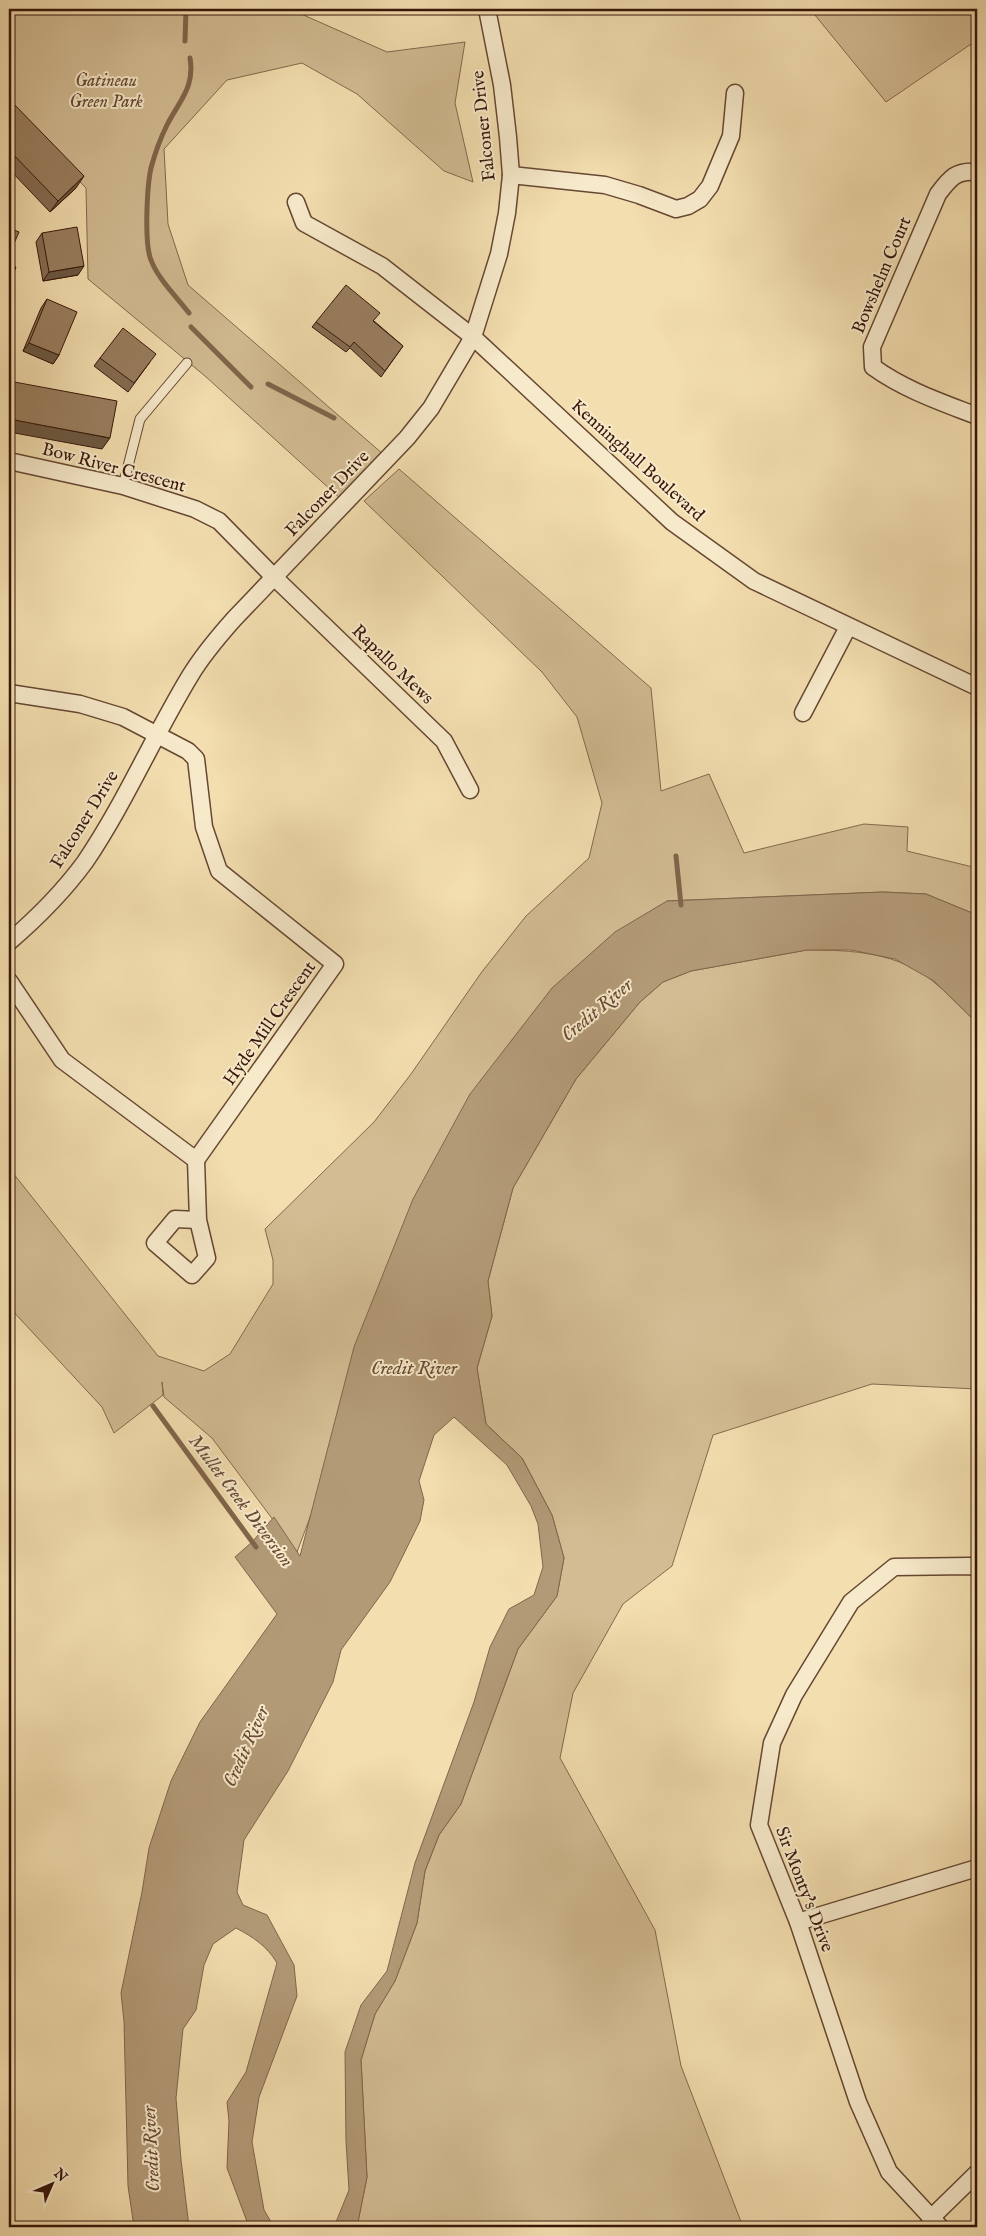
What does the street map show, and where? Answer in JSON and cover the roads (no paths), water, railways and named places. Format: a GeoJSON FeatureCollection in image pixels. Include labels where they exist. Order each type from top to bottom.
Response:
{"type":"FeatureCollection","features":[{"type":"Feature","properties":{"kind":"street","name":"Falconer Drive"},"geometry":{"type":"LineString","coordinates":[[9,942],[36,919],[84,863],[110,824],[190,675],[210,646],[407,438],[431,408],[473,337],[499,254],[507,213],[511,175],[502,85],[487,9]]}},
{"type":"Feature","properties":{"kind":"street"},"geometry":{"type":"LineString","coordinates":[[511,175],[605,185],[676,209],[688,206],[700,199],[710,186],[731,136],[735,93]]}},
{"type":"Feature","properties":{"kind":"street","name":"Bowshelm Court"},"geometry":{"type":"LineString","coordinates":[[977,172],[965,171],[951,178],[938,194],[872,347],[874,367],[886,376],[911,391],[977,416]]}},
{"type":"Feature","properties":{"kind":"street","name":"Kenninghall Boulevard"},"geometry":{"type":"LineString","coordinates":[[296,202],[304,223],[382,266],[473,337],[672,522],[754,581],[977,687]]}},
{"type":"Feature","properties":{"kind":"street","name":"Bow River Crescent"},"geometry":{"type":"LineString","coordinates":[[9,461],[123,486],[195,508],[219,521],[274,577]]}},
{"type":"Feature","properties":{"kind":"street","name":"Rapallo Mews"},"geometry":{"type":"LineString","coordinates":[[274,577],[444,740],[470,790]]}},
{"type":"Feature","properties":{"kind":"street"},"geometry":{"type":"LineString","coordinates":[[803,713],[848,627]]}},
{"type":"Feature","properties":{"kind":"street"},"geometry":{"type":"LineString","coordinates":[[9,693],[80,704],[123,716],[158,735]]}},
{"type":"Feature","properties":{"kind":"street","name":"Hyde Mill Crescent"},"geometry":{"type":"LineString","coordinates":[[158,735],[188,751],[196,759],[204,827],[219,871],[334,964],[196,1160]]}},
{"type":"Feature","properties":{"kind":"street"},"geometry":{"type":"LineString","coordinates":[[9,981],[62,1060],[196,1160],[198,1220]]}},
{"type":"Feature","properties":{"kind":"street","name":"Sir Monty's Drive"},"geometry":{"type":"LineString","coordinates":[[935,2223],[889,2172],[858,2102],[798,1922],[759,1825],[772,1742],[794,1695],[851,1602],[894,1567],[970,1566],[977,1568]]}},
{"type":"Feature","properties":{"kind":"street"},"geometry":{"type":"LineString","coordinates":[[798,1922],[977,1868]]}},
{"type":"Feature","properties":{"kind":"street"},"geometry":{"type":"LineString","coordinates":[[935,2223],[977,2174]]}},
{"type":"Feature","properties":{"kind":"lane"},"geometry":{"type":"LineString","coordinates":[[123,486],[140,420],[187,363]]}},
{"type":"Feature","properties":{"kind":"water","name":"Credit River"},"geometry":{"type":"Polygon","coordinates":[[[883,892],[926,894],[977,915],[977,1023],[934,981],[895,959],[851,950],[807,950],[691,971],[663,982],[640,1002],[576,1079],[513,1188],[488,1281],[492,1316],[477,1368],[486,1424],[522,1458],[552,1515],[564,1558],[557,1596],[518,1649],[461,1804],[439,1835],[425,1871],[417,1923],[395,1981],[375,2014],[361,2060],[367,2177],[357,2227],[334,2227],[349,2190],[346,2141],[345,2052],[361,2005],[387,1971],[415,1863],[474,1702],[490,1647],[509,1609],[534,1595],[543,1567],[538,1524],[531,1506],[507,1465],[454,1417],[434,1435],[419,1481],[424,1500],[420,1521],[390,1582],[341,1650],[333,1682],[288,1771],[244,1840],[237,1892],[243,1905],[267,1915],[294,1965],[297,1996],[259,2097],[252,2142],[264,2210],[274,2227],[249,2227],[227,2168],[229,2121],[227,2102],[246,2072],[277,1963],[259,1942],[236,1928],[213,1944],[204,1965],[196,2010],[183,2029],[176,2098],[189,2227],[134,2227],[128,2186],[124,2021],[121,1993],[149,1848],[171,1781],[200,1722],[277,1614],[235,1557],[252,1542],[274,1517],[300,1556],[354,1347],[413,1199],[470,1094],[552,988],[615,932],[667,901],[883,892]]]}},
{"type":"Feature","properties":{"kind":"waterway"},"geometry":{"type":"LineString","coordinates":[[185,41],[186,9]]}},
{"type":"Feature","properties":{"kind":"waterway"},"geometry":{"type":"LineString","coordinates":[[189,313],[154,267],[147,241],[147,215],[151,168],[164,130],[188,86],[191,69],[190,58]]}},
{"type":"Feature","properties":{"kind":"waterway"},"geometry":{"type":"LineString","coordinates":[[191,327],[251,387]]}},
{"type":"Feature","properties":{"kind":"waterway"},"geometry":{"type":"LineString","coordinates":[[268,384],[334,418]]}},
{"type":"Feature","properties":{"kind":"waterway"},"geometry":{"type":"LineString","coordinates":[[676,856],[681,905]]}},
{"type":"Feature","properties":{"kind":"waterway","name":"Mullet Creek Diversion"},"geometry":{"type":"LineString","coordinates":[[153,1406],[256,1547]]}},
{"type":"Feature","properties":{"kind":"park label","name":"Gatineau Green Park"},"geometry":{"type":"Point","coordinates":[106,90]}}]}
